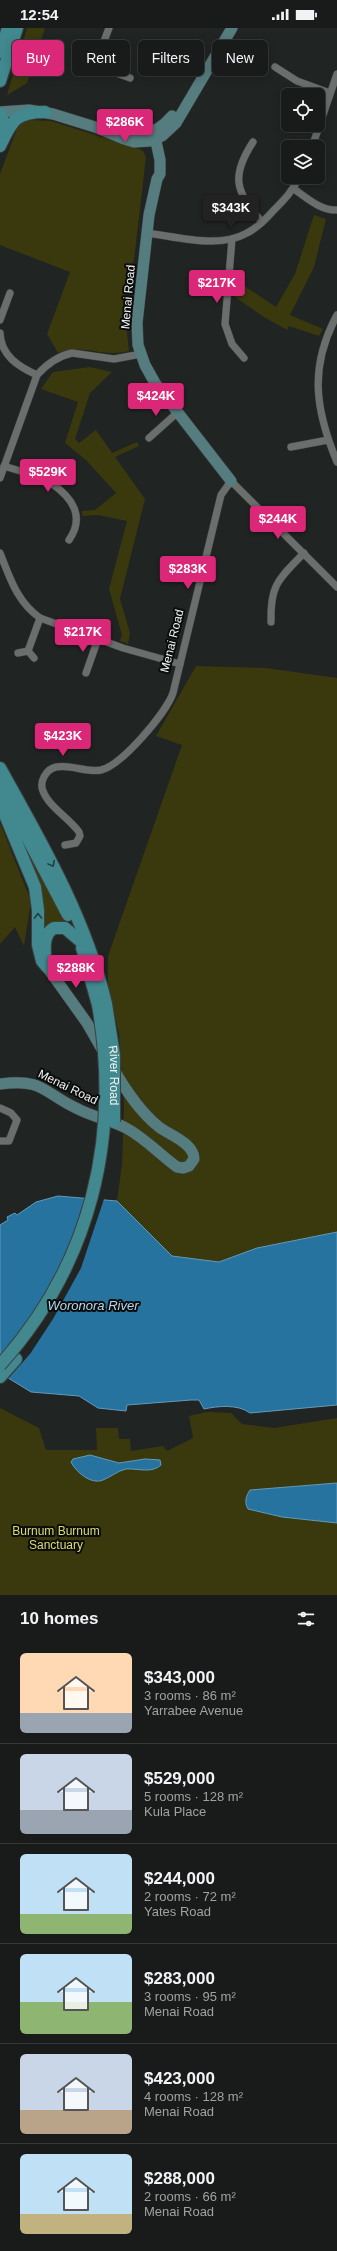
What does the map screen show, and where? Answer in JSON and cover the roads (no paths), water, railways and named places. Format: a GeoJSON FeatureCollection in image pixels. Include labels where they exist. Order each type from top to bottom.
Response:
{"type":"FeatureCollection","features":[{"type":"Feature","properties":{"kind":"main road"},"geometry":{"type":"LineString","coordinates":[[0,52],[8,28]]}},
{"type":"Feature","properties":{"kind":"main road"},"geometry":{"type":"LineString","coordinates":[[0,81],[17,28]]}},
{"type":"Feature","properties":{"kind":"main road"},"geometry":{"type":"LineString","coordinates":[[0,140],[4,123],[1,111]]}},
{"type":"Feature","properties":{"kind":"main road"},"geometry":{"type":"LineString","coordinates":[[0,146],[17,117],[26,114],[45,112]]}},
{"type":"Feature","properties":{"kind":"main road","name":"River Road"},"geometry":{"type":"LineString","coordinates":[[0,768],[61,882],[92,952],[114,1055],[115,1104],[107,1166],[97,1208],[79,1255],[55,1303],[33,1336],[0,1378]]}},
{"type":"Feature","properties":{"kind":"main road","name":"River Road"},"geometry":{"type":"LineString","coordinates":[[0,786],[67,912],[79,940],[102,1004],[106,1062],[106,1114],[100,1161],[92,1195],[74,1250],[51,1295],[27,1332],[0,1365]]}},
{"type":"Feature","properties":{"kind":"main road"},"geometry":{"type":"LineString","coordinates":[[0,803],[35,887],[38,910],[38,945],[42,962],[46,967]]}},
{"type":"Feature","properties":{"kind":"main road"},"geometry":{"type":"LineString","coordinates":[[46,967],[45,940],[51,929],[57,927],[65,928],[79,940]]}},
{"type":"Feature","properties":{"kind":"street"},"geometry":{"type":"LineString","coordinates":[[104,40],[109,28]]}},
{"type":"Feature","properties":{"kind":"street"},"geometry":{"type":"LineString","coordinates":[[1,111],[24,110],[45,112],[83,123],[124,139],[152,137],[165,134],[176,123],[200,79],[232,28]]}},
{"type":"Feature","properties":{"kind":"street"},"geometry":{"type":"LineString","coordinates":[[275,67],[297,81],[330,93]]}},
{"type":"Feature","properties":{"kind":"street"},"geometry":{"type":"LineString","coordinates":[[314,140],[337,74]]}},
{"type":"Feature","properties":{"kind":"street"},"geometry":{"type":"LineString","coordinates":[[125,76],[130,78]]}},
{"type":"Feature","properties":{"kind":"street"},"geometry":{"type":"LineString","coordinates":[[1,111],[26,105],[48,106],[126,132],[152,137]]}},
{"type":"Feature","properties":{"kind":"street","name":"Menai Road"},"geometry":{"type":"LineString","coordinates":[[65,845],[76,843],[80,836],[79,832],[46,796],[42,789],[46,772],[55,767],[102,770],[119,759],[163,712],[171,698],[222,495],[231,481],[149,374],[140,354],[137,322],[147,233],[156,179],[160,174],[161,166],[152,137]]}},
{"type":"Feature","properties":{"kind":"street"},"geometry":{"type":"LineString","coordinates":[[253,142],[243,156],[238,174],[240,191],[249,206],[262,222]]}},
{"type":"Feature","properties":{"kind":"street"},"geometry":{"type":"LineString","coordinates":[[147,233],[200,240],[232,239],[248,233],[262,222],[294,189],[296,184]]}},
{"type":"Feature","properties":{"kind":"street"},"geometry":{"type":"LineString","coordinates":[[294,189],[318,205],[329,210],[337,210]]}},
{"type":"Feature","properties":{"kind":"street"},"geometry":{"type":"LineString","coordinates":[[232,239],[225,324],[232,344],[244,358]]}},
{"type":"Feature","properties":{"kind":"street"},"geometry":{"type":"LineString","coordinates":[[0,320],[10,293]]}},
{"type":"Feature","properties":{"kind":"street"},"geometry":{"type":"LineString","coordinates":[[337,315],[323,347],[317,379],[318,398],[328,440],[337,462]]}},
{"type":"Feature","properties":{"kind":"street"},"geometry":{"type":"LineString","coordinates":[[0,334],[6,353],[15,364],[37,375]]}},
{"type":"Feature","properties":{"kind":"street"},"geometry":{"type":"LineString","coordinates":[[0,478],[37,375],[45,367],[66,354],[85,354],[114,359],[140,354]]}},
{"type":"Feature","properties":{"kind":"street"},"geometry":{"type":"LineString","coordinates":[[149,438],[157,429],[178,412]]}},
{"type":"Feature","properties":{"kind":"street"},"geometry":{"type":"LineString","coordinates":[[291,447],[328,440]]}},
{"type":"Feature","properties":{"kind":"street"},"geometry":{"type":"LineString","coordinates":[[4,466],[51,483],[74,507],[77,522],[75,531],[69,540]]}},
{"type":"Feature","properties":{"kind":"street"},"geometry":{"type":"LineString","coordinates":[[231,481],[337,587]]}},
{"type":"Feature","properties":{"kind":"street"},"geometry":{"type":"LineString","coordinates":[[0,553],[15,592],[30,612],[40,618],[98,639],[180,664]]}},
{"type":"Feature","properties":{"kind":"street"},"geometry":{"type":"LineString","coordinates":[[271,622],[272,600],[276,584],[304,553]]}},
{"type":"Feature","properties":{"kind":"street"},"geometry":{"type":"LineString","coordinates":[[28,651],[40,618]]}},
{"type":"Feature","properties":{"kind":"street"},"geometry":{"type":"LineString","coordinates":[[86,673],[98,639]]}},
{"type":"Feature","properties":{"kind":"street"},"geometry":{"type":"LineString","coordinates":[[18,653],[28,651]]}},
{"type":"Feature","properties":{"kind":"street"},"geometry":{"type":"LineString","coordinates":[[28,651],[34,658]]}},
{"type":"Feature","properties":{"kind":"street","name":"Menai Road"},"geometry":{"type":"LineString","coordinates":[[0,1084],[20,1081],[35,1084],[77,1109],[125,1127],[140,1136],[177,1167],[186,1168],[193,1162],[193,1154],[189,1148],[158,1127],[134,1100],[120,1081],[87,1023],[46,967]]}},
{"type":"Feature","properties":{"kind":"street"},"geometry":{"type":"LineString","coordinates":[[0,1108],[11,1113],[16,1120],[9,1141],[0,1141]]}},
{"type":"Feature","properties":{"kind":"water","name":"Woronora River"},"geometry":{"type":"Polygon","coordinates":[[[58,1196],[117,1201],[172,1256],[219,1262],[257,1248],[337,1232],[337,1405],[250,1413],[234,1407],[215,1407],[204,1409],[199,1400],[191,1400],[127,1405],[126,1411],[98,1408],[79,1396],[31,1392],[0,1373],[0,1225],[8,1220],[7,1217],[15,1213],[17,1215],[36,1202],[58,1196]]]}},
{"type":"Feature","properties":{"kind":"water"},"geometry":{"type":"Polygon","coordinates":[[[90,1455],[119,1463],[145,1459],[160,1460],[161,1465],[157,1468],[149,1470],[126,1469],[103,1480],[94,1481],[84,1477],[76,1470],[71,1462],[73,1459],[90,1455]]]}},
{"type":"Feature","properties":{"kind":"water"},"geometry":{"type":"Polygon","coordinates":[[[337,1483],[337,1523],[282,1517],[248,1509],[246,1504],[250,1490],[337,1483]]]}},
{"type":"Feature","properties":{"kind":"park label","name":"Burnum Burnum Sanctuary"},"geometry":{"type":"Point","coordinates":[56,1538]}}]}
